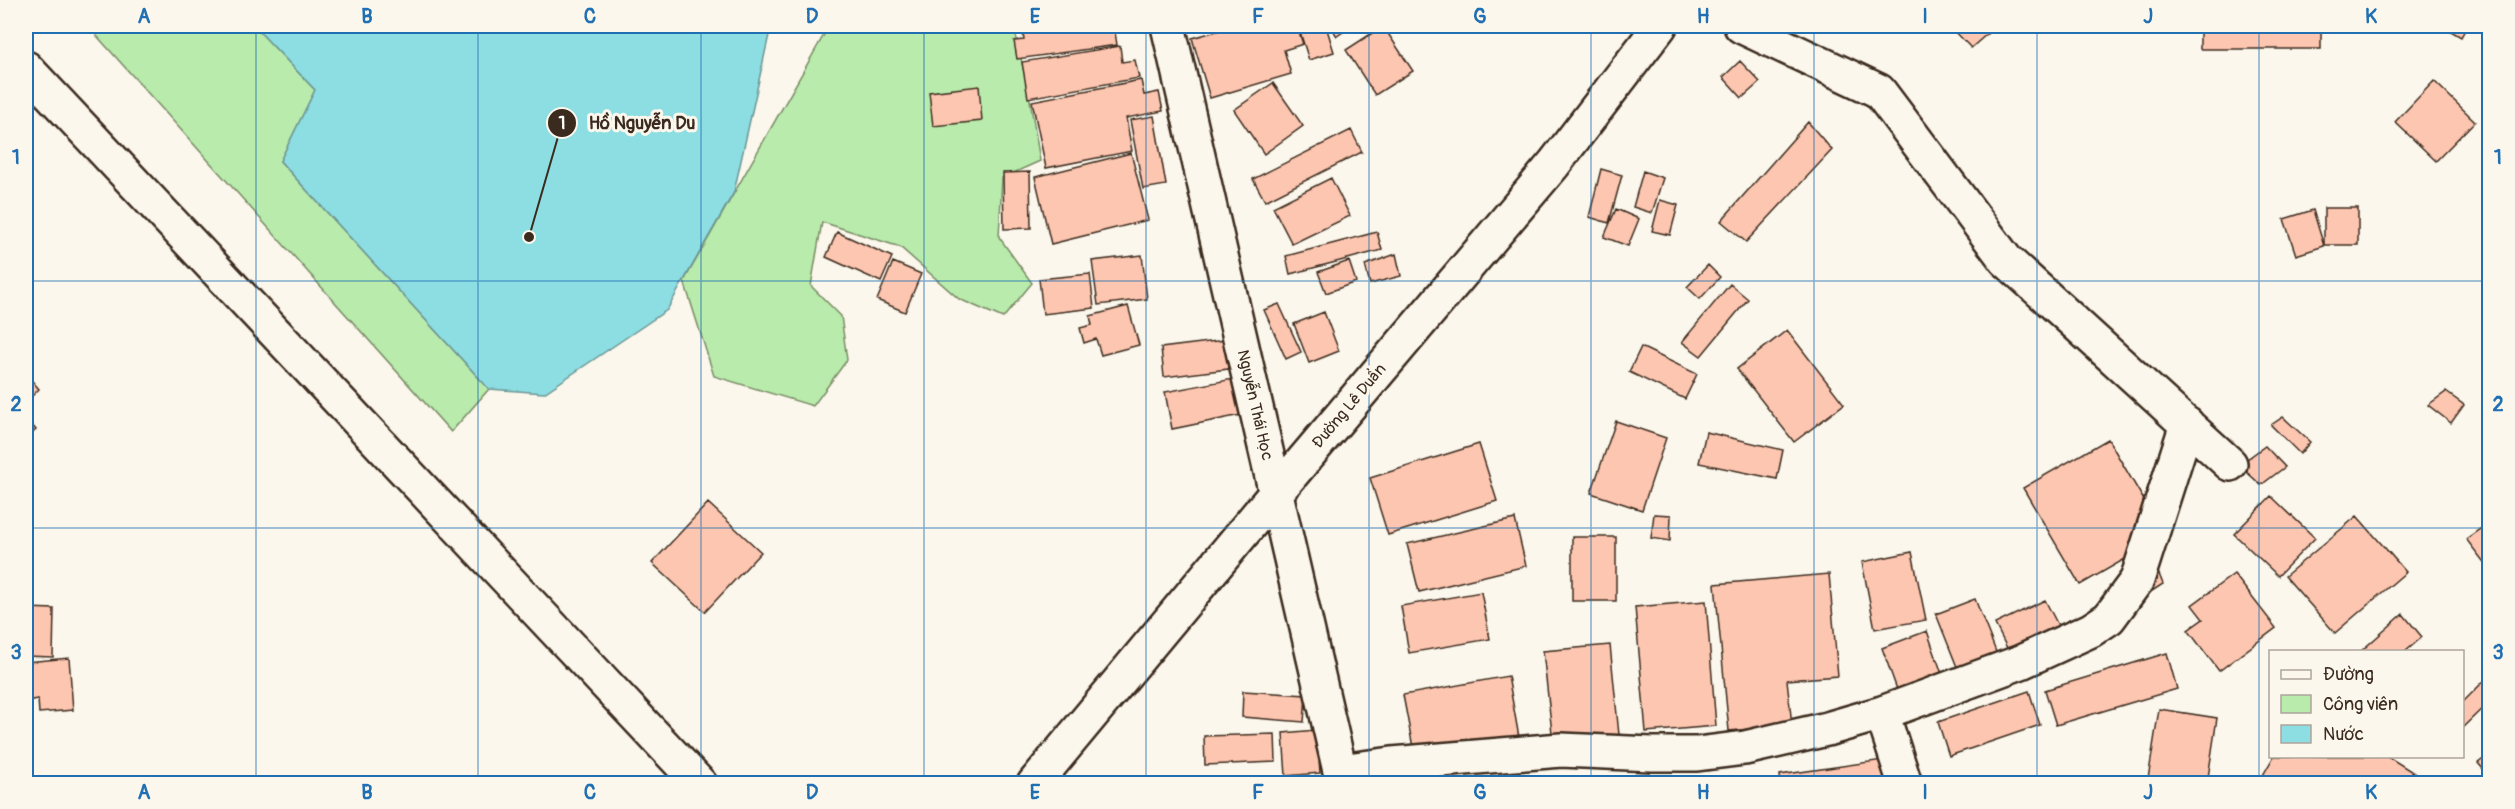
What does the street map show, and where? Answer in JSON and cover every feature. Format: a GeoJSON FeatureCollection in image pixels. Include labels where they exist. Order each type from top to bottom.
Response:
{"type":"FeatureCollection","features":[{"type":"Feature","properties":{"kind":"street","name":"Nguyễn Thái Học"},"geometry":{"type":"LineString","coordinates":[[1168,26],[1342,777]]}},
{"type":"Feature","properties":{"kind":"street","name":"Đường Lê Duẩn"},"geometry":{"type":"LineString","coordinates":[[1034,783],[1554,164],[1660,26]]}},
{"type":"Feature","properties":{"kind":"street"},"geometry":{"type":"LineString","coordinates":[[1741,26],[1879,91],[2006,260],[2230,464]]}},
{"type":"Feature","properties":{"kind":"street"},"geometry":{"type":"LineString","coordinates":[[26,68],[700,783]]}},
{"type":"Feature","properties":{"kind":"street"},"geometry":{"type":"LineString","coordinates":[[1342,777],[1392,764],[1561,750],[1697,754],[1745,748],[1882,713],[2020,663],[2091,630],[2109,618],[2137,580],[2187,424]]}},
{"type":"Feature","properties":{"kind":"street"},"geometry":{"type":"LineString","coordinates":[[1882,713],[1905,783]]}},
{"type":"Feature","properties":{"kind":"green space"},"geometry":{"type":"Polygon","coordinates":[[[88,26],[254,26],[315,90],[280,161],[489,389],[451,432],[88,26]]]}},
{"type":"Feature","properties":{"kind":"green space"},"geometry":{"type":"Polygon","coordinates":[[[829,26],[1014,26],[1040,161],[1002,178],[999,237],[1032,283],[1003,318],[959,299],[900,247],[822,222],[811,286],[841,316],[847,360],[813,406],[714,376],[684,281],[829,26]]]}},
{"type":"Feature","properties":{"kind":"water"},"geometry":{"type":"Polygon","coordinates":[[[254,26],[771,26],[734,192],[667,310],[544,393],[489,389],[280,161],[315,90],[254,26]]]}},
{"type":"Feature","properties":{"kind":"building"},"geometry":{"type":"Polygon","coordinates":[[[1114,26],[1117,45],[1017,59],[1014,41],[1024,40],[1022,27],[1114,26]]]}},
{"type":"Feature","properties":{"kind":"building"},"geometry":{"type":"Polygon","coordinates":[[[1235,26],[1297,26],[1303,44],[1284,50],[1291,74],[1210,98],[1192,38],[1235,26]]]}},
{"type":"Feature","properties":{"kind":"building"},"geometry":{"type":"Polygon","coordinates":[[[1298,26],[1326,26],[1334,52],[1309,60],[1298,26]]]}},
{"type":"Feature","properties":{"kind":"building"},"geometry":{"type":"Polygon","coordinates":[[[1330,26],[1352,26],[1337,36],[1330,26]]]}},
{"type":"Feature","properties":{"kind":"building"},"geometry":{"type":"Polygon","coordinates":[[[1383,26],[1413,71],[1375,95],[1346,50],[1383,26]]]}},
{"type":"Feature","properties":{"kind":"building"},"geometry":{"type":"Polygon","coordinates":[[[1950,26],[1996,26],[1971,48],[1950,26]]]}},
{"type":"Feature","properties":{"kind":"building"},"geometry":{"type":"Polygon","coordinates":[[[2200,26],[2321,26],[2321,49],[2200,49],[2200,26]]]}},
{"type":"Feature","properties":{"kind":"building"},"geometry":{"type":"Polygon","coordinates":[[[2444,26],[2467,26],[2461,37],[2444,26]]]}},
{"type":"Feature","properties":{"kind":"building"},"geometry":{"type":"Polygon","coordinates":[[[1120,46],[1122,62],[1135,60],[1139,78],[1028,98],[1022,62],[1120,46]]]}},
{"type":"Feature","properties":{"kind":"building"},"geometry":{"type":"Polygon","coordinates":[[[1740,61],[1760,82],[1742,98],[1723,77],[1740,61]]]}},
{"type":"Feature","properties":{"kind":"building"},"geometry":{"type":"Polygon","coordinates":[[[1141,80],[1144,95],[1159,92],[1163,111],[1126,118],[1132,151],[1046,168],[1032,101],[1141,80]]]}},
{"type":"Feature","properties":{"kind":"building"},"geometry":{"type":"Polygon","coordinates":[[[2434,81],[2475,121],[2436,161],[2395,122],[2434,81]]]}},
{"type":"Feature","properties":{"kind":"building"},"geometry":{"type":"Polygon","coordinates":[[[1273,83],[1303,126],[1264,154],[1234,110],[1273,83]]]}},
{"type":"Feature","properties":{"kind":"building"},"geometry":{"type":"Polygon","coordinates":[[[979,86],[982,121],[933,126],[929,92],[979,86]]]}},
{"type":"Feature","properties":{"kind":"building"},"geometry":{"type":"Polygon","coordinates":[[[1154,116],[1166,185],[1143,189],[1130,120],[1154,116]]]}},
{"type":"Feature","properties":{"kind":"building"},"geometry":{"type":"Polygon","coordinates":[[[1808,122],[1832,150],[1746,242],[1721,221],[1808,122]]]}},
{"type":"Feature","properties":{"kind":"building"},"geometry":{"type":"Polygon","coordinates":[[[1351,130],[1362,152],[1265,201],[1253,179],[1351,130]]]}},
{"type":"Feature","properties":{"kind":"building"},"geometry":{"type":"Polygon","coordinates":[[[1131,153],[1148,220],[1051,244],[1035,177],[1131,153]]]}},
{"type":"Feature","properties":{"kind":"building"},"geometry":{"type":"Polygon","coordinates":[[[1601,169],[1622,175],[1609,223],[1589,217],[1601,169]]]}},
{"type":"Feature","properties":{"kind":"building"},"geometry":{"type":"Polygon","coordinates":[[[1643,171],[1663,178],[1652,213],[1633,207],[1643,171]]]}},
{"type":"Feature","properties":{"kind":"building"},"geometry":{"type":"Polygon","coordinates":[[[1030,172],[1031,228],[1004,229],[1003,173],[1030,172]]]}},
{"type":"Feature","properties":{"kind":"building"},"geometry":{"type":"Polygon","coordinates":[[[1331,178],[1350,216],[1292,244],[1273,207],[1331,178]]]}},
{"type":"Feature","properties":{"kind":"building"},"geometry":{"type":"Polygon","coordinates":[[[1660,200],[1678,205],[1670,235],[1652,231],[1660,200]]]}},
{"type":"Feature","properties":{"kind":"building"},"geometry":{"type":"Polygon","coordinates":[[[2324,208],[2358,208],[2358,245],[2324,245],[2324,208]]]}},
{"type":"Feature","properties":{"kind":"building"},"geometry":{"type":"Polygon","coordinates":[[[1616,209],[1639,219],[1628,246],[1604,237],[1616,209]]]}},
{"type":"Feature","properties":{"kind":"building"},"geometry":{"type":"Polygon","coordinates":[[[2313,210],[2324,246],[2296,255],[2284,219],[2313,210]]]}},
{"type":"Feature","properties":{"kind":"building"},"geometry":{"type":"Polygon","coordinates":[[[837,232],[892,257],[881,282],[826,257],[837,232]]]}},
{"type":"Feature","properties":{"kind":"building"},"geometry":{"type":"Polygon","coordinates":[[[1377,232],[1382,250],[1290,274],[1286,256],[1377,232]]]}},
{"type":"Feature","properties":{"kind":"building"},"geometry":{"type":"Polygon","coordinates":[[[1396,254],[1401,276],[1370,284],[1365,265],[1396,254]]]}},
{"type":"Feature","properties":{"kind":"building"},"geometry":{"type":"Polygon","coordinates":[[[1142,255],[1147,299],[1098,305],[1092,261],[1142,255]]]}},
{"type":"Feature","properties":{"kind":"building"},"geometry":{"type":"Polygon","coordinates":[[[1349,261],[1356,282],[1326,293],[1318,272],[1349,261]]]}},
{"type":"Feature","properties":{"kind":"building"},"geometry":{"type":"Polygon","coordinates":[[[893,262],[921,274],[905,312],[877,300],[893,262]]]}},
{"type":"Feature","properties":{"kind":"building"},"geometry":{"type":"Polygon","coordinates":[[[1708,265],[1720,277],[1700,299],[1687,287],[1708,265]]]}},
{"type":"Feature","properties":{"kind":"building"},"geometry":{"type":"Polygon","coordinates":[[[1090,274],[1094,308],[1043,314],[1039,279],[1090,274]]]}},
{"type":"Feature","properties":{"kind":"building"},"geometry":{"type":"Polygon","coordinates":[[[1730,284],[1748,299],[1701,356],[1682,342],[1730,284]]]}},
{"type":"Feature","properties":{"kind":"building"},"geometry":{"type":"Polygon","coordinates":[[[1279,304],[1301,352],[1286,359],[1264,310],[1279,304]]]}},
{"type":"Feature","properties":{"kind":"building"},"geometry":{"type":"Polygon","coordinates":[[[1128,306],[1139,345],[1101,355],[1096,339],[1084,343],[1080,328],[1092,325],[1090,316],[1128,306]]]}},
{"type":"Feature","properties":{"kind":"building"},"geometry":{"type":"Polygon","coordinates":[[[1324,312],[1339,351],[1309,363],[1294,324],[1324,312]]]}},
{"type":"Feature","properties":{"kind":"building"},"geometry":{"type":"Polygon","coordinates":[[[1787,330],[1844,404],[1794,442],[1737,369],[1787,330]]]}},
{"type":"Feature","properties":{"kind":"building"},"geometry":{"type":"Polygon","coordinates":[[[1225,340],[1228,369],[1164,377],[1161,348],[1225,340]]]}},
{"type":"Feature","properties":{"kind":"building"},"geometry":{"type":"Polygon","coordinates":[[[1641,347],[1697,374],[1685,399],[1629,372],[1641,347]]]}},
{"type":"Feature","properties":{"kind":"building"},"geometry":{"type":"Polygon","coordinates":[[[26,374],[39,389],[26,402],[26,374]]]}},
{"type":"Feature","properties":{"kind":"building"},"geometry":{"type":"Polygon","coordinates":[[[1233,379],[1241,415],[1172,429],[1165,392],[1233,379]]]}},
{"type":"Feature","properties":{"kind":"building"},"geometry":{"type":"Polygon","coordinates":[[[2446,392],[2464,405],[2451,423],[2428,405],[2446,392]]]}},
{"type":"Feature","properties":{"kind":"building"},"geometry":{"type":"Polygon","coordinates":[[[2283,417],[2310,442],[2300,454],[2271,425],[2283,417]]]}},
{"type":"Feature","properties":{"kind":"building"},"geometry":{"type":"Polygon","coordinates":[[[26,418],[36,430],[26,439],[26,418]]]}},
{"type":"Feature","properties":{"kind":"building"},"geometry":{"type":"Polygon","coordinates":[[[1616,421],[1666,438],[1642,510],[1591,493],[1616,421]]]}},
{"type":"Feature","properties":{"kind":"building"},"geometry":{"type":"Polygon","coordinates":[[[1706,432],[1783,450],[1777,479],[1699,463],[1706,432]]]}},
{"type":"Feature","properties":{"kind":"building"},"geometry":{"type":"Polygon","coordinates":[[[2108,439],[2165,536],[2080,585],[2023,488],[2108,439]]]}},
{"type":"Feature","properties":{"kind":"building"},"geometry":{"type":"Polygon","coordinates":[[[1479,444],[1497,501],[1388,535],[1370,478],[1479,444]]]}},
{"type":"Feature","properties":{"kind":"building"},"geometry":{"type":"Polygon","coordinates":[[[2265,446],[2285,467],[2261,485],[2239,465],[2265,446]]]}},
{"type":"Feature","properties":{"kind":"building"},"geometry":{"type":"Polygon","coordinates":[[[2271,496],[2315,538],[2278,576],[2234,534],[2271,496]]]}},
{"type":"Feature","properties":{"kind":"building"},"geometry":{"type":"Polygon","coordinates":[[[708,503],[761,552],[705,612],[652,563],[708,503]]]}},
{"type":"Feature","properties":{"kind":"building"},"geometry":{"type":"Polygon","coordinates":[[[1654,514],[1671,515],[1670,541],[1651,538],[1654,514]]]}},
{"type":"Feature","properties":{"kind":"building"},"geometry":{"type":"Polygon","coordinates":[[[2357,516],[2406,572],[2335,633],[2285,576],[2357,516]]]}},
{"type":"Feature","properties":{"kind":"building"},"geometry":{"type":"Polygon","coordinates":[[[1515,519],[1526,566],[1419,592],[1407,544],[1515,519]]]}},
{"type":"Feature","properties":{"kind":"building"},"geometry":{"type":"Polygon","coordinates":[[[2490,522],[2490,570],[2466,539],[2490,522]]]}},
{"type":"Feature","properties":{"kind":"building"},"geometry":{"type":"Polygon","coordinates":[[[1572,537],[1616,537],[1616,601],[1572,601],[1572,537]]]}},
{"type":"Feature","properties":{"kind":"building"},"geometry":{"type":"Polygon","coordinates":[[[1912,552],[1926,620],[1875,629],[1862,562],[1912,552]]]}},
{"type":"Feature","properties":{"kind":"building"},"geometry":{"type":"Polygon","coordinates":[[[2156,567],[2163,584],[2143,597],[2156,567]]]}},
{"type":"Feature","properties":{"kind":"building"},"geometry":{"type":"Polygon","coordinates":[[[1829,574],[1838,676],[1787,680],[1792,725],[1729,731],[1715,584],[1829,574]]]}},
{"type":"Feature","properties":{"kind":"building"},"geometry":{"type":"Polygon","coordinates":[[[2234,574],[2276,628],[2219,671],[2188,630],[2203,619],[2192,605],[2234,574]]]}},
{"type":"Feature","properties":{"kind":"building"},"geometry":{"type":"Polygon","coordinates":[[[1481,592],[1490,639],[1409,653],[1401,606],[1481,592]]]}},
{"type":"Feature","properties":{"kind":"building"},"geometry":{"type":"Polygon","coordinates":[[[1975,599],[2002,667],[1963,682],[1936,614],[1975,599]]]}},
{"type":"Feature","properties":{"kind":"building"},"geometry":{"type":"Polygon","coordinates":[[[2045,600],[2064,637],[2014,662],[1995,624],[2045,600]]]}},
{"type":"Feature","properties":{"kind":"building"},"geometry":{"type":"Polygon","coordinates":[[[1706,601],[1716,726],[1646,732],[1635,607],[1706,601]]]}},
{"type":"Feature","properties":{"kind":"building"},"geometry":{"type":"Polygon","coordinates":[[[26,608],[54,609],[53,657],[26,656],[26,608]]]}},
{"type":"Feature","properties":{"kind":"building"},"geometry":{"type":"Polygon","coordinates":[[[2403,614],[2422,637],[2407,650],[2362,650],[2403,614]]]}},
{"type":"Feature","properties":{"kind":"building"},"geometry":{"type":"Polygon","coordinates":[[[1927,631],[1948,691],[1903,706],[1882,648],[1927,631]]]}},
{"type":"Feature","properties":{"kind":"building"},"geometry":{"type":"Polygon","coordinates":[[[1610,645],[1619,735],[1553,742],[1543,651],[1610,645]]]}},
{"type":"Feature","properties":{"kind":"building"},"geometry":{"type":"Polygon","coordinates":[[[2167,653],[2177,689],[2056,725],[2045,690],[2167,653]]]}},
{"type":"Feature","properties":{"kind":"building"},"geometry":{"type":"Polygon","coordinates":[[[69,658],[73,710],[39,713],[38,699],[26,701],[26,662],[69,658]]]}},
{"type":"Feature","properties":{"kind":"building"},"geometry":{"type":"Polygon","coordinates":[[[1508,676],[1520,743],[1416,763],[1403,695],[1508,676]]]}},
{"type":"Feature","properties":{"kind":"building"},"geometry":{"type":"Polygon","coordinates":[[[2485,680],[2490,684],[2490,701],[2464,726],[2464,701],[2485,680]]]}},
{"type":"Feature","properties":{"kind":"building"},"geometry":{"type":"Polygon","coordinates":[[[1243,691],[1306,695],[1304,722],[1242,717],[1243,691]]]}},
{"type":"Feature","properties":{"kind":"building"},"geometry":{"type":"Polygon","coordinates":[[[2029,691],[2040,725],[1949,756],[1938,722],[2029,691]]]}},
{"type":"Feature","properties":{"kind":"building"},"geometry":{"type":"Polygon","coordinates":[[[2159,709],[2217,718],[2207,784],[2177,784],[2148,779],[2159,709]]]}},
{"type":"Feature","properties":{"kind":"building"},"geometry":{"type":"Polygon","coordinates":[[[1317,730],[1320,773],[1286,776],[1283,733],[1317,730]]]}},
{"type":"Feature","properties":{"kind":"building"},"geometry":{"type":"Polygon","coordinates":[[[1275,734],[1276,762],[1205,765],[1204,736],[1275,734]]]}},
{"type":"Feature","properties":{"kind":"building"},"geometry":{"type":"Polygon","coordinates":[[[2490,754],[2490,777],[2478,763],[2490,754]]]}},
{"type":"Feature","properties":{"kind":"building"},"geometry":{"type":"Polygon","coordinates":[[[2273,758],[2390,758],[2422,778],[2419,784],[2258,784],[2273,758]]]}},
{"type":"Feature","properties":{"kind":"building"},"geometry":{"type":"Polygon","coordinates":[[[1883,760],[1887,784],[1781,784],[1780,775],[1883,760]]]}},
{"type":"Feature","properties":{"kind":"place","name":"Hồ Nguyễn Du"},"geometry":{"type":"Point","coordinates":[529,237]}}]}
